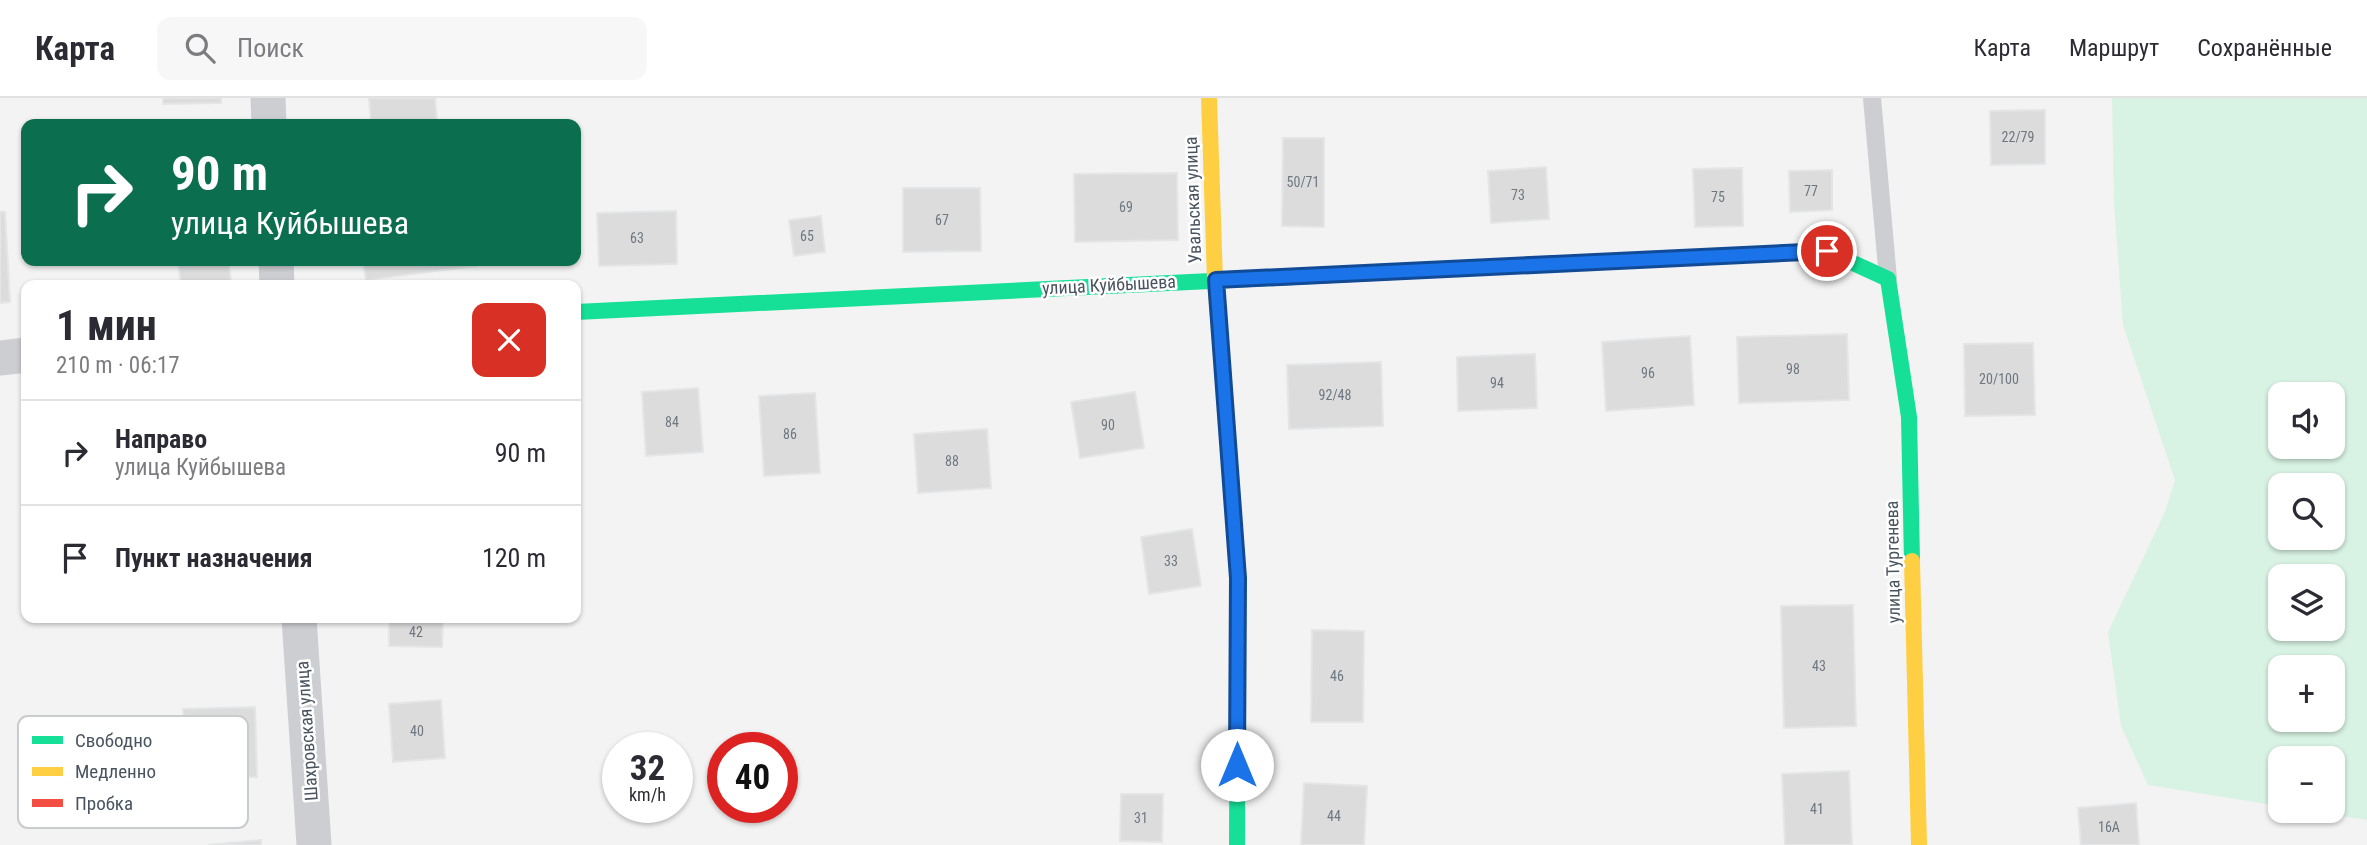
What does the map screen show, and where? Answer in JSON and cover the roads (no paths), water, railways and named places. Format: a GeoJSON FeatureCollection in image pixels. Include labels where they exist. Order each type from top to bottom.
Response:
{"type":"FeatureCollection","features":[{"type":"Feature","properties":{"kind":"street"},"geometry":{"type":"LineString","coordinates":[[268,98],[270,119]]}},
{"type":"Feature","properties":{"kind":"street","name":"Увальская улица"},"geometry":{"type":"LineString","coordinates":[[1209,98],[1216,280],[1238,578],[1237,845]]}},
{"type":"Feature","properties":{"kind":"street","name":"улица Куйбышева"},"geometry":{"type":"LineString","coordinates":[[581,312],[1827,251],[1888,279]]}},
{"type":"Feature","properties":{"kind":"street","name":"улица Тургенева"},"geometry":{"type":"LineString","coordinates":[[1888,279],[1909,417],[1919,845]]}},
{"type":"Feature","properties":{"kind":"street"},"geometry":{"type":"LineString","coordinates":[[0,358],[21,356]]}},
{"type":"Feature","properties":{"kind":"street","name":"Шахровская улица"},"geometry":{"type":"LineString","coordinates":[[299,623],[314,845]]}},
{"type":"Feature","properties":{"kind":"lane"},"geometry":{"type":"LineString","coordinates":[[1872,98],[1888,279]]}}]}
